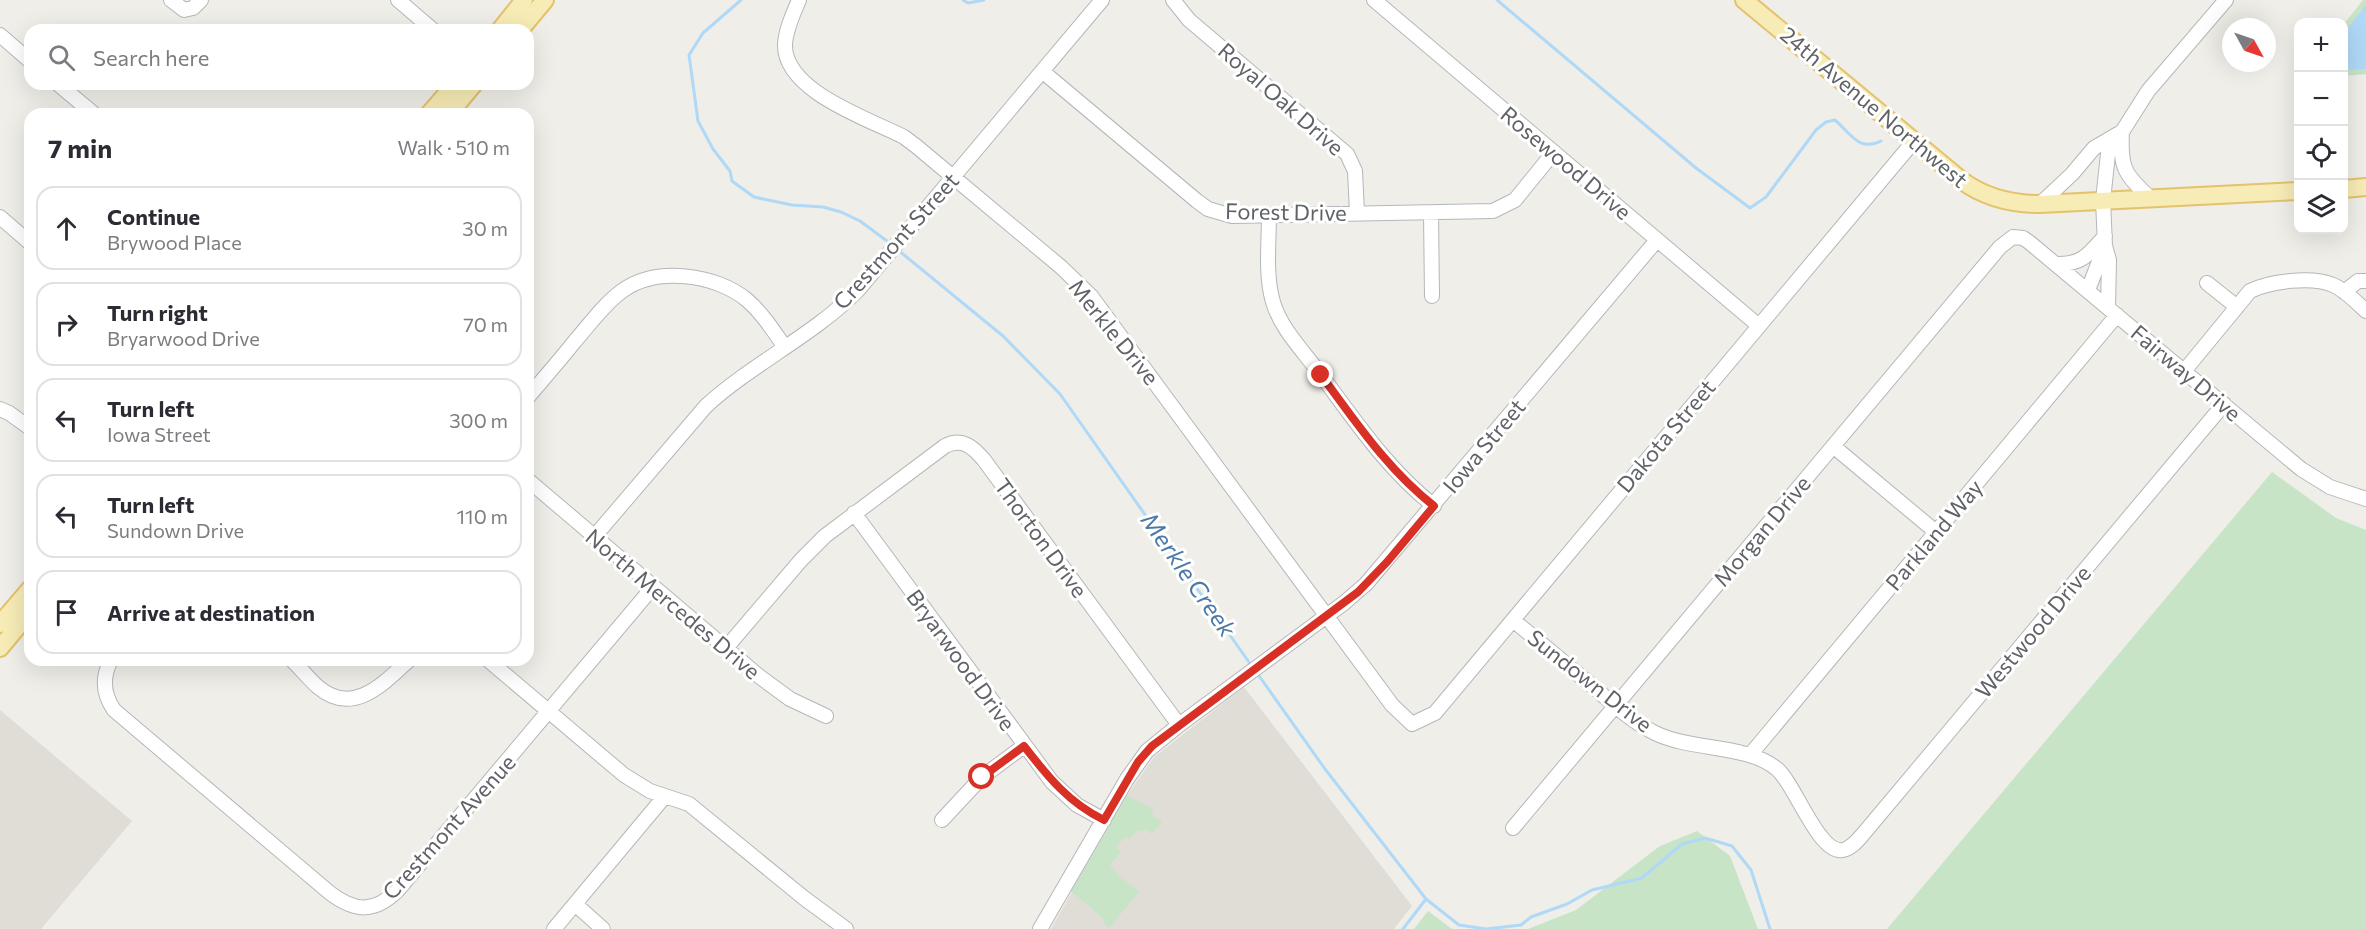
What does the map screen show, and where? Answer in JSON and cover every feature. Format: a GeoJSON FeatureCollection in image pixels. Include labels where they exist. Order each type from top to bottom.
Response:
{"type":"FeatureCollection","features":[{"type":"Feature","properties":{"kind":"main road"},"geometry":{"type":"LineString","coordinates":[[505,24],[524,0]]}},
{"type":"Feature","properties":{"kind":"main road"},"geometry":{"type":"LineString","coordinates":[[525,24],[545,0]]}},
{"type":"Feature","properties":{"kind":"main road","name":"24th Avenue Northwest"},"geometry":{"type":"LineString","coordinates":[[1744,0],[1972,188],[2003,200],[2020,204],[2040,204],[2294,191]]}},
{"type":"Feature","properties":{"kind":"main road"},"geometry":{"type":"LineString","coordinates":[[434,108],[450,90]]}},
{"type":"Feature","properties":{"kind":"main road"},"geometry":{"type":"LineString","coordinates":[[454,108],[469,90]]}},
{"type":"Feature","properties":{"kind":"main road"},"geometry":{"type":"LineString","coordinates":[[2348,189],[2366,187]]}},
{"type":"Feature","properties":{"kind":"main road"},"geometry":{"type":"LineString","coordinates":[[0,624],[24,596]]}},
{"type":"Feature","properties":{"kind":"main road"},"geometry":{"type":"LineString","coordinates":[[0,648],[24,619]]}},
{"type":"Feature","properties":{"kind":"street"},"geometry":{"type":"LineString","coordinates":[[171,0],[184,10],[193,8],[201,0]]}},
{"type":"Feature","properties":{"kind":"street"},"geometry":{"type":"LineString","coordinates":[[398,0],[426,24]]}},
{"type":"Feature","properties":{"kind":"street","name":"Merkle Drive"},"geometry":{"type":"LineString","coordinates":[[799,0],[789,24],[785,45],[793,71],[818,94],[904,137],[1062,267],[1092,296],[1392,705],[1412,724]]}},
{"type":"Feature","properties":{"kind":"street","name":"Crestmont Street"},"geometry":{"type":"LineString","coordinates":[[594,537],[706,406],[727,387],[835,311],[858,290],[1102,0]]}},
{"type":"Feature","properties":{"kind":"street","name":"Royal Oak Drive"},"geometry":{"type":"LineString","coordinates":[[1173,0],[1189,20],[1347,154],[1355,171],[1357,213]]}},
{"type":"Feature","properties":{"kind":"street","name":"Rosewood Drive"},"geometry":{"type":"LineString","coordinates":[[1374,0],[1759,326]]}},
{"type":"Feature","properties":{"kind":"street"},"geometry":{"type":"LineString","coordinates":[[2113,311],[2103,201],[2108,154],[2148,91],[2226,0]]}},
{"type":"Feature","properties":{"kind":"street"},"geometry":{"type":"LineString","coordinates":[[0,35],[24,56]]}},
{"type":"Feature","properties":{"kind":"street","name":"Forest Drive"},"geometry":{"type":"LineString","coordinates":[[1042,71],[1208,209],[1232,216],[1493,211],[1508,206],[1529,185],[1554,152]]}},
{"type":"Feature","properties":{"kind":"street"},"geometry":{"type":"LineString","coordinates":[[65,90],[86,108]]}},
{"type":"Feature","properties":{"kind":"street"},"geometry":{"type":"LineString","coordinates":[[2122,131],[2123,167],[2129,178],[2151,199]]}},
{"type":"Feature","properties":{"kind":"street"},"geometry":{"type":"LineString","coordinates":[[2040,204],[2072,174],[2094,147],[2122,131]]}},
{"type":"Feature","properties":{"kind":"street","name":"Dakota Street"},"geometry":{"type":"LineString","coordinates":[[1412,724],[1435,713],[1914,141]]}},
{"type":"Feature","properties":{"kind":"street"},"geometry":{"type":"LineString","coordinates":[[1431,213],[1432,296]]}},
{"type":"Feature","properties":{"kind":"street"},"geometry":{"type":"LineString","coordinates":[[1269,215],[1270,291],[1276,311],[1290,334],[1381,456],[1401,478],[1434,506]]}},
{"type":"Feature","properties":{"kind":"street"},"geometry":{"type":"LineString","coordinates":[[0,217],[24,238]]}},
{"type":"Feature","properties":{"kind":"street","name":"Fairway Drive"},"geometry":{"type":"LineString","coordinates":[[2013,237],[2023,238],[2056,264],[2315,479],[2344,493],[2366,499]]}},
{"type":"Feature","properties":{"kind":"street","name":"Morgan Drive"},"geometry":{"type":"LineString","coordinates":[[1513,828],[2000,247],[2013,237]]}},
{"type":"Feature","properties":{"kind":"street","name":"Iowa Street"},"geometry":{"type":"LineString","coordinates":[[1040,929],[1138,762],[1152,746],[1366,584],[1657,240]]}},
{"type":"Feature","properties":{"kind":"street"},"geometry":{"type":"LineString","coordinates":[[2056,264],[2069,265],[2081,260],[2105,241]]}},
{"type":"Feature","properties":{"kind":"street"},"geometry":{"type":"LineString","coordinates":[[2088,290],[2105,241]]}},
{"type":"Feature","properties":{"kind":"street"},"geometry":{"type":"LineString","coordinates":[[534,390],[612,299],[623,290],[643,280],[667,277],[694,278],[729,288],[752,305],[784,346]]}},
{"type":"Feature","properties":{"kind":"street"},"geometry":{"type":"LineString","coordinates":[[2185,370],[2250,291],[2273,283],[2320,281],[2335,285],[2366,311]]}},
{"type":"Feature","properties":{"kind":"street"},"geometry":{"type":"LineString","coordinates":[[2344,292],[2358,281],[2366,281]]}},
{"type":"Feature","properties":{"kind":"street"},"geometry":{"type":"LineString","coordinates":[[2207,282],[2237,307]]}},
{"type":"Feature","properties":{"kind":"street","name":"Parkland Way"},"geometry":{"type":"LineString","coordinates":[[1750,755],[1936,532],[2113,311]]}},
{"type":"Feature","properties":{"kind":"street","name":"Westwood Drive"},"geometry":{"type":"LineString","coordinates":[[1836,850],[1849,848],[1864,833],[2224,404]]}},
{"type":"Feature","properties":{"kind":"street"},"geometry":{"type":"LineString","coordinates":[[0,409],[9,412],[24,423]]}},
{"type":"Feature","properties":{"kind":"street","name":"Thorton Drive"},"geometry":{"type":"LineString","coordinates":[[854,513],[945,446],[955,442],[970,446],[984,460],[1179,725]]}},
{"type":"Feature","properties":{"kind":"street"},"geometry":{"type":"LineString","coordinates":[[1833,446],[1936,532]]}},
{"type":"Feature","properties":{"kind":"street","name":"North Mercedes Drive"},"geometry":{"type":"LineString","coordinates":[[534,485],[778,691],[826,716]]}},
{"type":"Feature","properties":{"kind":"street"},"geometry":{"type":"LineString","coordinates":[[726,648],[801,560],[825,536],[854,513]]}},
{"type":"Feature","properties":{"kind":"street","name":"Bryarwood Drive"},"geometry":{"type":"LineString","coordinates":[[854,513],[1024,746],[1064,795],[1104,820]]}},
{"type":"Feature","properties":{"kind":"street","name":"Crestmont Avenue"},"geometry":{"type":"LineString","coordinates":[[109,666],[104,680],[106,696],[114,710],[330,894],[341,902],[359,908],[375,906],[397,891],[653,587]]}},
{"type":"Feature","properties":{"kind":"street","name":"Sundown Drive"},"geometry":{"type":"LineString","coordinates":[[1512,620],[1629,717],[1668,738],[1705,748],[1750,755],[1766,761],[1784,776],[1820,838],[1836,850]]}},
{"type":"Feature","properties":{"kind":"street"},"geometry":{"type":"LineString","coordinates":[[298,666],[326,693],[353,699],[370,693],[403,666]]}},
{"type":"Feature","properties":{"kind":"street"},"geometry":{"type":"LineString","coordinates":[[495,666],[636,784],[689,804],[796,892],[846,929]]}},
{"type":"Feature","properties":{"kind":"street"},"geometry":{"type":"LineString","coordinates":[[942,820],[982,777],[1024,746]]}},
{"type":"Feature","properties":{"kind":"street"},"geometry":{"type":"LineString","coordinates":[[554,929],[665,796]]}},
{"type":"Feature","properties":{"kind":"street"},"geometry":{"type":"LineString","coordinates":[[575,904],[603,929]]}},
{"type":"Feature","properties":{"kind":"shaded area"},"geometry":{"type":"Polygon","coordinates":[[[1244,687],[1412,906],[1394,929],[1051,929],[1125,798],[1154,757],[1244,687]]]}},
{"type":"Feature","properties":{"kind":"shaded area"},"geometry":{"type":"Polygon","coordinates":[[[0,710],[132,821],[41,929],[0,929],[0,710]]]}},
{"type":"Feature","properties":{"kind":"green space"},"geometry":{"type":"Polygon","coordinates":[[[2363,0],[2366,0],[2366,74],[2348,76],[2348,19],[2363,0]]]}},
{"type":"Feature","properties":{"kind":"green space"},"geometry":{"type":"Polygon","coordinates":[[[2272,472],[2336,518],[2366,530],[2366,929],[1887,929],[2272,472]]]}},
{"type":"Feature","properties":{"kind":"green space"},"geometry":{"type":"Polygon","coordinates":[[[1127,796],[1154,809],[1151,814],[1162,822],[1152,834],[1145,829],[1141,832],[1138,830],[1129,840],[1125,837],[1116,847],[1121,852],[1110,865],[1118,875],[1139,892],[1109,928],[1105,925],[1104,919],[1071,891],[1127,796]]]}},
{"type":"Feature","properties":{"kind":"green space"},"geometry":{"type":"Polygon","coordinates":[[[1697,831],[1730,856],[1758,929],[1528,929],[1576,910],[1660,846],[1697,831]]]}},
{"type":"Feature","properties":{"kind":"green space"},"geometry":{"type":"Polygon","coordinates":[[[1428,911],[1452,929],[1414,929],[1428,911]]]}},
{"type":"Feature","properties":{"kind":"water"},"geometry":{"type":"Polygon","coordinates":[[[2366,5],[2366,69],[2348,70],[2348,28],[2366,5]]]}},
{"type":"Feature","properties":{"kind":"waterway","name":"Merkle Creek"},"geometry":{"type":"LineString","coordinates":[[741,0],[703,33],[689,55],[698,121],[713,149],[730,171],[732,181],[754,197],[792,205],[823,207],[841,212],[860,221],[891,244]]}},
{"type":"Feature","properties":{"kind":"waterway"},"geometry":{"type":"LineString","coordinates":[[963,0],[968,3],[984,0]]}},
{"type":"Feature","properties":{"kind":"waterway"},"geometry":{"type":"LineString","coordinates":[[1497,0],[1696,168],[1750,208],[1766,197],[1816,130],[1826,122],[1835,120],[1861,143],[1873,144],[1881,141]]}},
{"type":"Feature","properties":{"kind":"waterway","name":"Merkle Creek"},"geometry":{"type":"LineString","coordinates":[[898,250],[1003,336],[1060,394],[1251,665]]}},
{"type":"Feature","properties":{"kind":"waterway","name":"Merkle Creek"},"geometry":{"type":"LineString","coordinates":[[1257,673],[1325,769],[1426,899],[1459,925],[1486,929],[1521,925],[1531,917],[1567,904],[1592,890],[1642,878],[1682,844],[1705,838],[1732,846],[1751,870],[1770,929]]}},
{"type":"Feature","properties":{"kind":"waterway"},"geometry":{"type":"LineString","coordinates":[[1403,929],[1426,899]]}},
{"type":"Feature","properties":{"kind":"route"},"geometry":{"type":"LineString","coordinates":[[982,777],[1024,746],[1064,795],[1104,820],[1138,762],[1152,746],[1344,603],[1387,562],[1434,506],[1401,478],[1381,456],[1321,375]]}}]}
